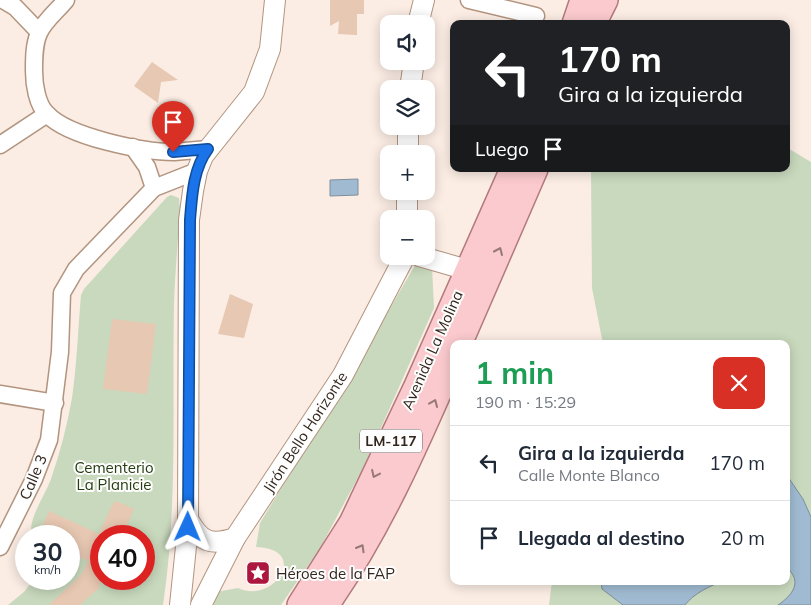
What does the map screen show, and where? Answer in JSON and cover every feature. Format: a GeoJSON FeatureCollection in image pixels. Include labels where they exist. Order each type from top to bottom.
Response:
{"type":"FeatureCollection","features":[{"type":"Feature","properties":{"kind":"main road"},"geometry":{"type":"LineString","coordinates":[[576,20],[583,0]]}},
{"type":"Feature","properties":{"kind":"main road"},"geometry":{"type":"LineString","coordinates":[[595,20],[605,0]]}},
{"type":"Feature","properties":{"kind":"main road","name":"Avenida La Molina"},"geometry":{"type":"LineString","coordinates":[[460,340],[477,275],[512,172]]}},
{"type":"Feature","properties":{"kind":"main road","name":"Avenida La Molina"},"geometry":{"type":"LineString","coordinates":[[300,605],[352,523],[417,386],[533,172]]}},
{"type":"Feature","properties":{"kind":"main road","name":"Avenida La Molina"},"geometry":{"type":"LineString","coordinates":[[326,605],[387,504],[414,451],[450,366]]}},
{"type":"Feature","properties":{"kind":"street"},"geometry":{"type":"LineString","coordinates":[[3,0],[15,7],[39,32]]}},
{"type":"Feature","properties":{"kind":"street"},"geometry":{"type":"LineString","coordinates":[[66,0],[39,32],[34,55],[34,77],[41,106],[46,114],[72,131],[133,147],[173,152],[208,149]]}},
{"type":"Feature","properties":{"kind":"street"},"geometry":{"type":"LineString","coordinates":[[180,605],[188,519],[190,220],[197,171],[208,149],[254,92],[270,49],[275,0]]}},
{"type":"Feature","properties":{"kind":"street"},"geometry":{"type":"LineString","coordinates":[[420,15],[424,0]]}},
{"type":"Feature","properties":{"kind":"street"},"geometry":{"type":"LineString","coordinates":[[469,0],[536,16]]}},
{"type":"Feature","properties":{"kind":"street"},"geometry":{"type":"LineString","coordinates":[[0,145],[46,114]]}},
{"type":"Feature","properties":{"kind":"street"},"geometry":{"type":"LineString","coordinates":[[133,147],[147,168],[154,188],[197,171]]}},
{"type":"Feature","properties":{"kind":"street","name":"Calle 3"},"geometry":{"type":"LineString","coordinates":[[0,547],[34,479],[49,440],[60,352],[62,293],[76,269],[154,188]]}},
{"type":"Feature","properties":{"kind":"street"},"geometry":{"type":"LineString","coordinates":[[435,261],[477,275]]}},
{"type":"Feature","properties":{"kind":"street","name":"Jirón Bello Horizonte"},"geometry":{"type":"LineString","coordinates":[[200,605],[235,538],[343,375],[400,265]]}},
{"type":"Feature","properties":{"kind":"street"},"geometry":{"type":"LineString","coordinates":[[0,394],[55,403]]}},
{"type":"Feature","properties":{"kind":"street"},"geometry":{"type":"LineString","coordinates":[[188,519],[195,532],[207,541],[221,543],[235,538]]}},
{"type":"Feature","properties":{"kind":"green space"},"geometry":{"type":"Polygon","coordinates":[[[790,149],[811,162],[811,605],[549,605],[552,585],[790,585],[790,340],[602,340],[592,288],[591,172],[790,172],[790,149]]]}},
{"type":"Feature","properties":{"kind":"green space","name":"Cementerio La Planicie"},"geometry":{"type":"Polygon","coordinates":[[[171,195],[179,198],[180,209],[174,304],[173,492],[168,567],[163,605],[8,605],[26,590],[80,590],[80,525],[32,525],[51,479],[68,419],[75,372],[81,295],[84,289],[167,197],[171,195]]]}},
{"type":"Feature","properties":{"kind":"green space"},"geometry":{"type":"Polygon","coordinates":[[[415,265],[432,266],[434,308],[361,472],[320,548],[281,605],[209,605],[216,592],[238,588],[251,591],[264,589],[274,583],[281,575],[284,565],[281,557],[272,550],[256,547],[260,523],[349,378],[415,265]]]}},
{"type":"Feature","properties":{"kind":"water"},"geometry":{"type":"Polygon","coordinates":[[[358,179],[358,195],[330,196],[330,180],[358,179]]]}},
{"type":"Feature","properties":{"kind":"water"},"geometry":{"type":"Polygon","coordinates":[[[790,480],[803,499],[811,517],[811,605],[778,605],[788,597],[794,588],[794,577],[791,572],[790,480]]]}},
{"type":"Feature","properties":{"kind":"water"},"geometry":{"type":"Polygon","coordinates":[[[602,585],[714,585],[703,590],[685,605],[623,605],[602,589],[602,585]]]}},
{"type":"Feature","properties":{"kind":"building"},"geometry":{"type":"Polygon","coordinates":[[[330,0],[364,0],[364,14],[357,14],[357,35],[338,34],[339,21],[330,26],[330,0]]]}},
{"type":"Feature","properties":{"kind":"building"},"geometry":{"type":"Polygon","coordinates":[[[152,62],[178,80],[161,82],[158,103],[134,86],[152,62]]]}},
{"type":"Feature","properties":{"kind":"building"},"geometry":{"type":"Polygon","coordinates":[[[230,294],[253,304],[244,338],[218,334],[230,294]]]}},
{"type":"Feature","properties":{"kind":"building"},"geometry":{"type":"Polygon","coordinates":[[[112,319],[156,324],[147,394],[103,389],[112,319]]]}},
{"type":"Feature","properties":{"kind":"building"},"geometry":{"type":"Polygon","coordinates":[[[116,501],[134,509],[127,525],[103,525],[112,505],[116,501]]]}},
{"type":"Feature","properties":{"kind":"building"},"geometry":{"type":"Polygon","coordinates":[[[49,511],[79,525],[43,525],[49,511]]]}},
{"type":"Feature","properties":{"kind":"building"},"geometry":{"type":"Polygon","coordinates":[[[80,525],[90,530],[90,590],[97,590],[80,605],[49,605],[65,590],[80,590],[80,576],[88,561],[80,558],[80,525]]]}},
{"type":"Feature","properties":{"kind":"place","name":"Héroes de la FAP"},"geometry":{"type":"Point","coordinates":[258,573]}},
{"type":"Feature","properties":{"kind":"route"},"geometry":{"type":"LineString","coordinates":[[173,152],[208,149],[197,171],[190,220],[188,527]]}}]}
